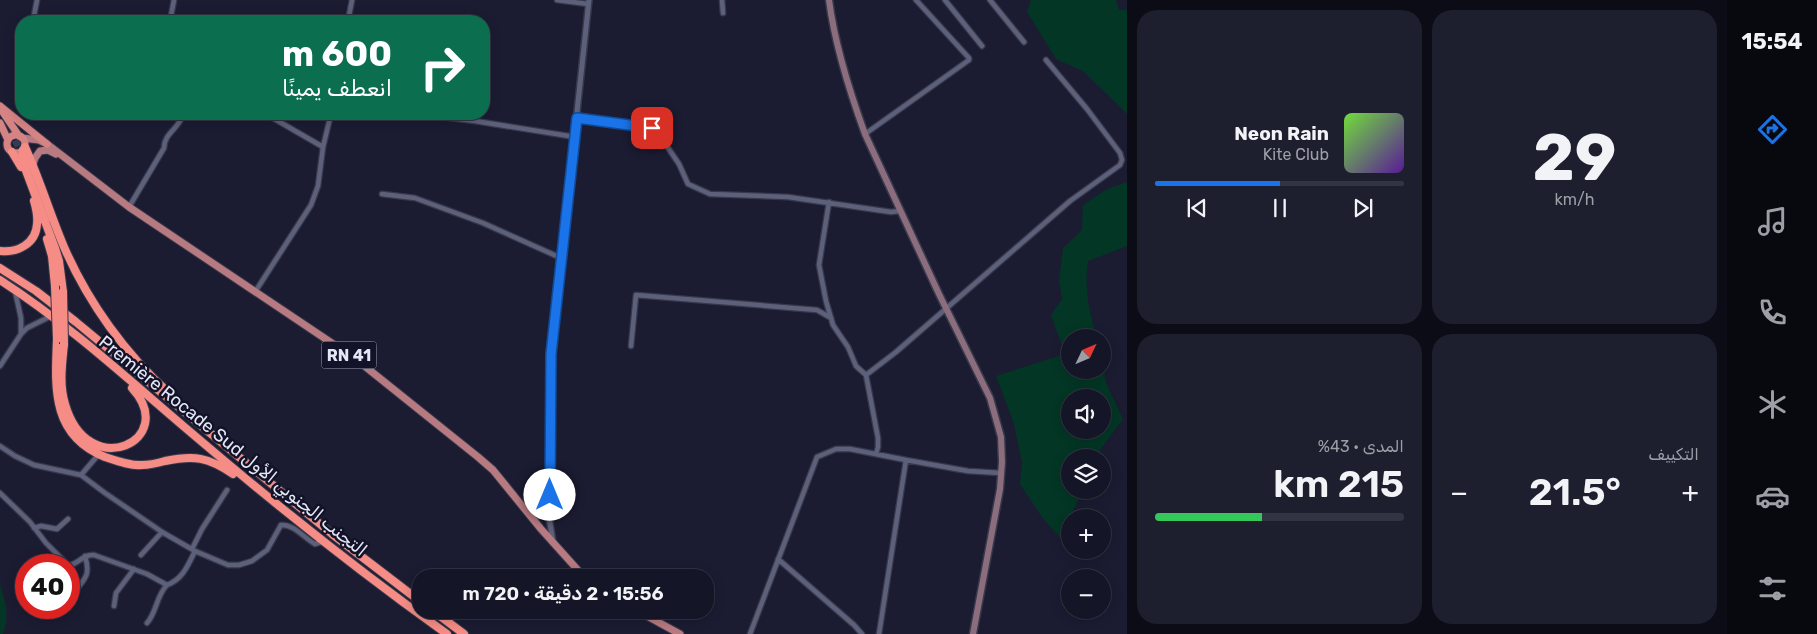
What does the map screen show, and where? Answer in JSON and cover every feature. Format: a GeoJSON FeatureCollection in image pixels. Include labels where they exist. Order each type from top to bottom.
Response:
{"type":"FeatureCollection","features":[{"type":"Feature","properties":{"kind":"highway"},"geometry":{"type":"LineString","coordinates":[[0,107],[20,136],[33,164],[64,248],[80,280],[111,329],[148,374],[279,489]]}},
{"type":"Feature","properties":{"kind":"highway"},"geometry":{"type":"LineString","coordinates":[[0,107],[15,119]]}},
{"type":"Feature","properties":{"kind":"highway"},"geometry":{"type":"LineString","coordinates":[[0,115],[10,131]]}},
{"type":"Feature","properties":{"kind":"highway"},"geometry":{"type":"LineString","coordinates":[[17,120],[47,144]]}},
{"type":"Feature","properties":{"kind":"highway"},"geometry":{"type":"LineString","coordinates":[[0,123],[8,140],[7,146],[22,168],[52,256],[60,341],[61,380],[65,405],[76,427],[83,436],[100,446],[111,449],[128,445],[137,438],[143,428],[146,413],[140,396],[78,337]]}},
{"type":"Feature","properties":{"kind":"highway"},"geometry":{"type":"LineString","coordinates":[[8,140],[11,136],[20,136]]}},
{"type":"Feature","properties":{"kind":"highway"},"geometry":{"type":"LineString","coordinates":[[12,152],[18,153],[24,148]]}},
{"type":"Feature","properties":{"kind":"highway"},"geometry":{"type":"LineString","coordinates":[[24,148],[22,160],[42,210],[58,260]]}},
{"type":"Feature","properties":{"kind":"highway"},"geometry":{"type":"LineString","coordinates":[[25,159],[44,205],[80,280]]}},
{"type":"Feature","properties":{"kind":"highway"},"geometry":{"type":"LineString","coordinates":[[0,251],[18,249],[30,242],[38,223],[34,201]]}},
{"type":"Feature","properties":{"kind":"highway"},"geometry":{"type":"LineString","coordinates":[[44,205],[58,260],[63,292],[60,341],[55,378],[56,393],[61,412],[73,434],[84,445],[99,454],[129,464],[142,465],[185,457],[202,458],[215,462],[289,513]]}},
{"type":"Feature","properties":{"kind":"highway","name":"Première Rocade Sud التجنب الجنوبي الأول"},"geometry":{"type":"LineString","coordinates":[[0,268],[36,291],[76,322],[332,534],[412,595]]}},
{"type":"Feature","properties":{"kind":"highway","name":"Première Rocade Sud التجنب الجنوبي الأول"},"geometry":{"type":"LineString","coordinates":[[0,280],[52,316],[236,471],[376,583],[448,634]]}},
{"type":"Feature","properties":{"kind":"highway"},"geometry":{"type":"LineString","coordinates":[[444,619],[464,634]]}},
{"type":"Feature","properties":{"kind":"main road"},"geometry":{"type":"LineString","coordinates":[[829,0],[838,48],[865,134],[990,398],[1001,437],[1001,473],[973,634]]}},
{"type":"Feature","properties":{"kind":"main road"},"geometry":{"type":"LineString","coordinates":[[20,136],[39,140],[47,144],[81,171]]}},
{"type":"Feature","properties":{"kind":"main road"},"geometry":{"type":"LineString","coordinates":[[24,148],[34,142],[39,142],[81,171]]}},
{"type":"Feature","properties":{"kind":"main road"},"geometry":{"type":"LineString","coordinates":[[33,164],[36,156],[42,150],[48,150],[58,155]]}},
{"type":"Feature","properties":{"kind":"main road","name":"RN 41"},"geometry":{"type":"LineString","coordinates":[[81,171],[129,207],[358,360],[493,470],[576,569]]}},
{"type":"Feature","properties":{"kind":"main road"},"geometry":{"type":"LineString","coordinates":[[652,619],[680,634]]}},
{"type":"Feature","properties":{"kind":"street"},"geometry":{"type":"LineString","coordinates":[[33,15],[37,0]]}},
{"type":"Feature","properties":{"kind":"street"},"geometry":{"type":"LineString","coordinates":[[171,15],[174,0]]}},
{"type":"Feature","properties":{"kind":"street"},"geometry":{"type":"LineString","coordinates":[[349,15],[352,0]]}},
{"type":"Feature","properties":{"kind":"street"},"geometry":{"type":"LineString","coordinates":[[553,542],[550,531],[549,504],[551,354],[588,2],[557,0]]}},
{"type":"Feature","properties":{"kind":"street"},"geometry":{"type":"LineString","coordinates":[[722,0],[723,13]]}},
{"type":"Feature","properties":{"kind":"street"},"geometry":{"type":"LineString","coordinates":[[945,0],[982,46]]}},
{"type":"Feature","properties":{"kind":"street"},"geometry":{"type":"LineString","coordinates":[[990,0],[1024,42]]}},
{"type":"Feature","properties":{"kind":"street"},"geometry":{"type":"LineString","coordinates":[[865,134],[969,60],[920,1]]}},
{"type":"Feature","properties":{"kind":"street"},"geometry":{"type":"LineString","coordinates":[[866,376],[947,309],[1070,202],[1120,165],[1122,160],[1120,153],[1087,109],[1046,60]]}},
{"type":"Feature","properties":{"kind":"street"},"geometry":{"type":"LineString","coordinates":[[577,118],[648,127],[656,130],[679,164],[688,184],[710,194],[788,197],[891,212],[900,211]]}},
{"type":"Feature","properties":{"kind":"street"},"geometry":{"type":"LineString","coordinates":[[129,207],[164,148],[165,138],[181,120]]}},
{"type":"Feature","properties":{"kind":"street"},"geometry":{"type":"LineString","coordinates":[[276,120],[323,147]]}},
{"type":"Feature","properties":{"kind":"street"},"geometry":{"type":"LineString","coordinates":[[255,292],[311,205],[318,186],[323,147],[330,120]]}},
{"type":"Feature","properties":{"kind":"street"},"geometry":{"type":"LineString","coordinates":[[459,120],[574,137]]}},
{"type":"Feature","properties":{"kind":"street"},"geometry":{"type":"LineString","coordinates":[[382,194],[415,198],[483,223],[561,258]]}},
{"type":"Feature","properties":{"kind":"street"},"geometry":{"type":"LineString","coordinates":[[829,202],[819,265],[833,325],[848,347],[856,366],[866,376],[878,438],[876,454]]}},
{"type":"Feature","properties":{"kind":"street"},"geometry":{"type":"LineString","coordinates":[[15,290],[21,318],[21,334]]}},
{"type":"Feature","properties":{"kind":"street"},"geometry":{"type":"LineString","coordinates":[[631,346],[636,295],[817,310],[831,318]]}},
{"type":"Feature","properties":{"kind":"street"},"geometry":{"type":"LineString","coordinates":[[0,366],[21,334],[32,325],[52,316]]}},
{"type":"Feature","properties":{"kind":"street"},"geometry":{"type":"LineString","coordinates":[[0,446],[34,466],[81,475],[162,532],[194,550],[228,564],[239,565],[252,562],[267,550],[278,527],[284,524],[292,527],[315,544],[324,541]]}},
{"type":"Feature","properties":{"kind":"street"},"geometry":{"type":"LineString","coordinates":[[750,634],[817,456],[836,449],[850,449],[968,471],[1001,473]]}},
{"type":"Feature","properties":{"kind":"street"},"geometry":{"type":"LineString","coordinates":[[81,475],[99,454]]}},
{"type":"Feature","properties":{"kind":"street"},"geometry":{"type":"LineString","coordinates":[[879,634],[906,460]]}},
{"type":"Feature","properties":{"kind":"street"},"geometry":{"type":"LineString","coordinates":[[147,623],[153,617],[159,596],[167,585],[181,577],[202,529],[227,490]]}},
{"type":"Feature","properties":{"kind":"street"},"geometry":{"type":"LineString","coordinates":[[0,493],[58,554]]}},
{"type":"Feature","properties":{"kind":"street"},"geometry":{"type":"LineString","coordinates":[[534,520],[549,504]]}},
{"type":"Feature","properties":{"kind":"street"},"geometry":{"type":"LineString","coordinates":[[34,528],[42,526],[57,529],[68,520]]}},
{"type":"Feature","properties":{"kind":"street"},"geometry":{"type":"LineString","coordinates":[[141,555],[162,532]]}},
{"type":"Feature","properties":{"kind":"street"},"geometry":{"type":"LineString","coordinates":[[80,559],[85,556],[94,555],[156,578],[167,585]]}},
{"type":"Feature","properties":{"kind":"street"},"geometry":{"type":"LineString","coordinates":[[80,586],[86,579],[89,568],[85,556]]}},
{"type":"Feature","properties":{"kind":"street"},"geometry":{"type":"LineString","coordinates":[[778,559],[862,634]]}},
{"type":"Feature","properties":{"kind":"street"},"geometry":{"type":"LineString","coordinates":[[114,606],[116,593],[134,570]]}},
{"type":"Feature","properties":{"kind":"green space"},"geometry":{"type":"Polygon","coordinates":[[[1031,0],[1116,0],[1119,10],[1127,10],[1127,114],[1083,71],[1056,59],[1027,12],[1031,0]]]}},
{"type":"Feature","properties":{"kind":"green space"},"geometry":{"type":"Polygon","coordinates":[[[1127,182],[1127,246],[1088,261],[1088,300],[1095,329],[1061,329],[1061,343],[1051,315],[1062,299],[1059,280],[1063,248],[1082,230],[1083,205],[1107,189],[1127,182]]]}},
{"type":"Feature","properties":{"kind":"green space"},"geometry":{"type":"Polygon","coordinates":[[[1061,355],[1061,379],[1105,379],[1109,389],[1061,389],[1061,439],[1108,439],[1101,449],[1061,449],[1061,499],[1079,499],[1074,509],[1061,509],[1060,538],[1042,517],[1020,484],[1022,463],[1014,424],[996,376],[1061,355]]]}},
{"type":"Feature","properties":{"kind":"green space"},"geometry":{"type":"Polygon","coordinates":[[[1111,394],[1123,419],[1111,435],[1111,394]]]}},
{"type":"Feature","properties":{"kind":"green space"},"geometry":{"type":"Polygon","coordinates":[[[0,584],[6,614],[3,634],[0,634],[0,584]]]}},
{"type":"Feature","properties":{"kind":"tunnel"},"geometry":{"type":"LineString","coordinates":[[10,131],[24,157]]}},
{"type":"Feature","properties":{"kind":"route"},"geometry":{"type":"LineString","coordinates":[[550,495],[551,354],[577,118],[652,128]]}}]}
